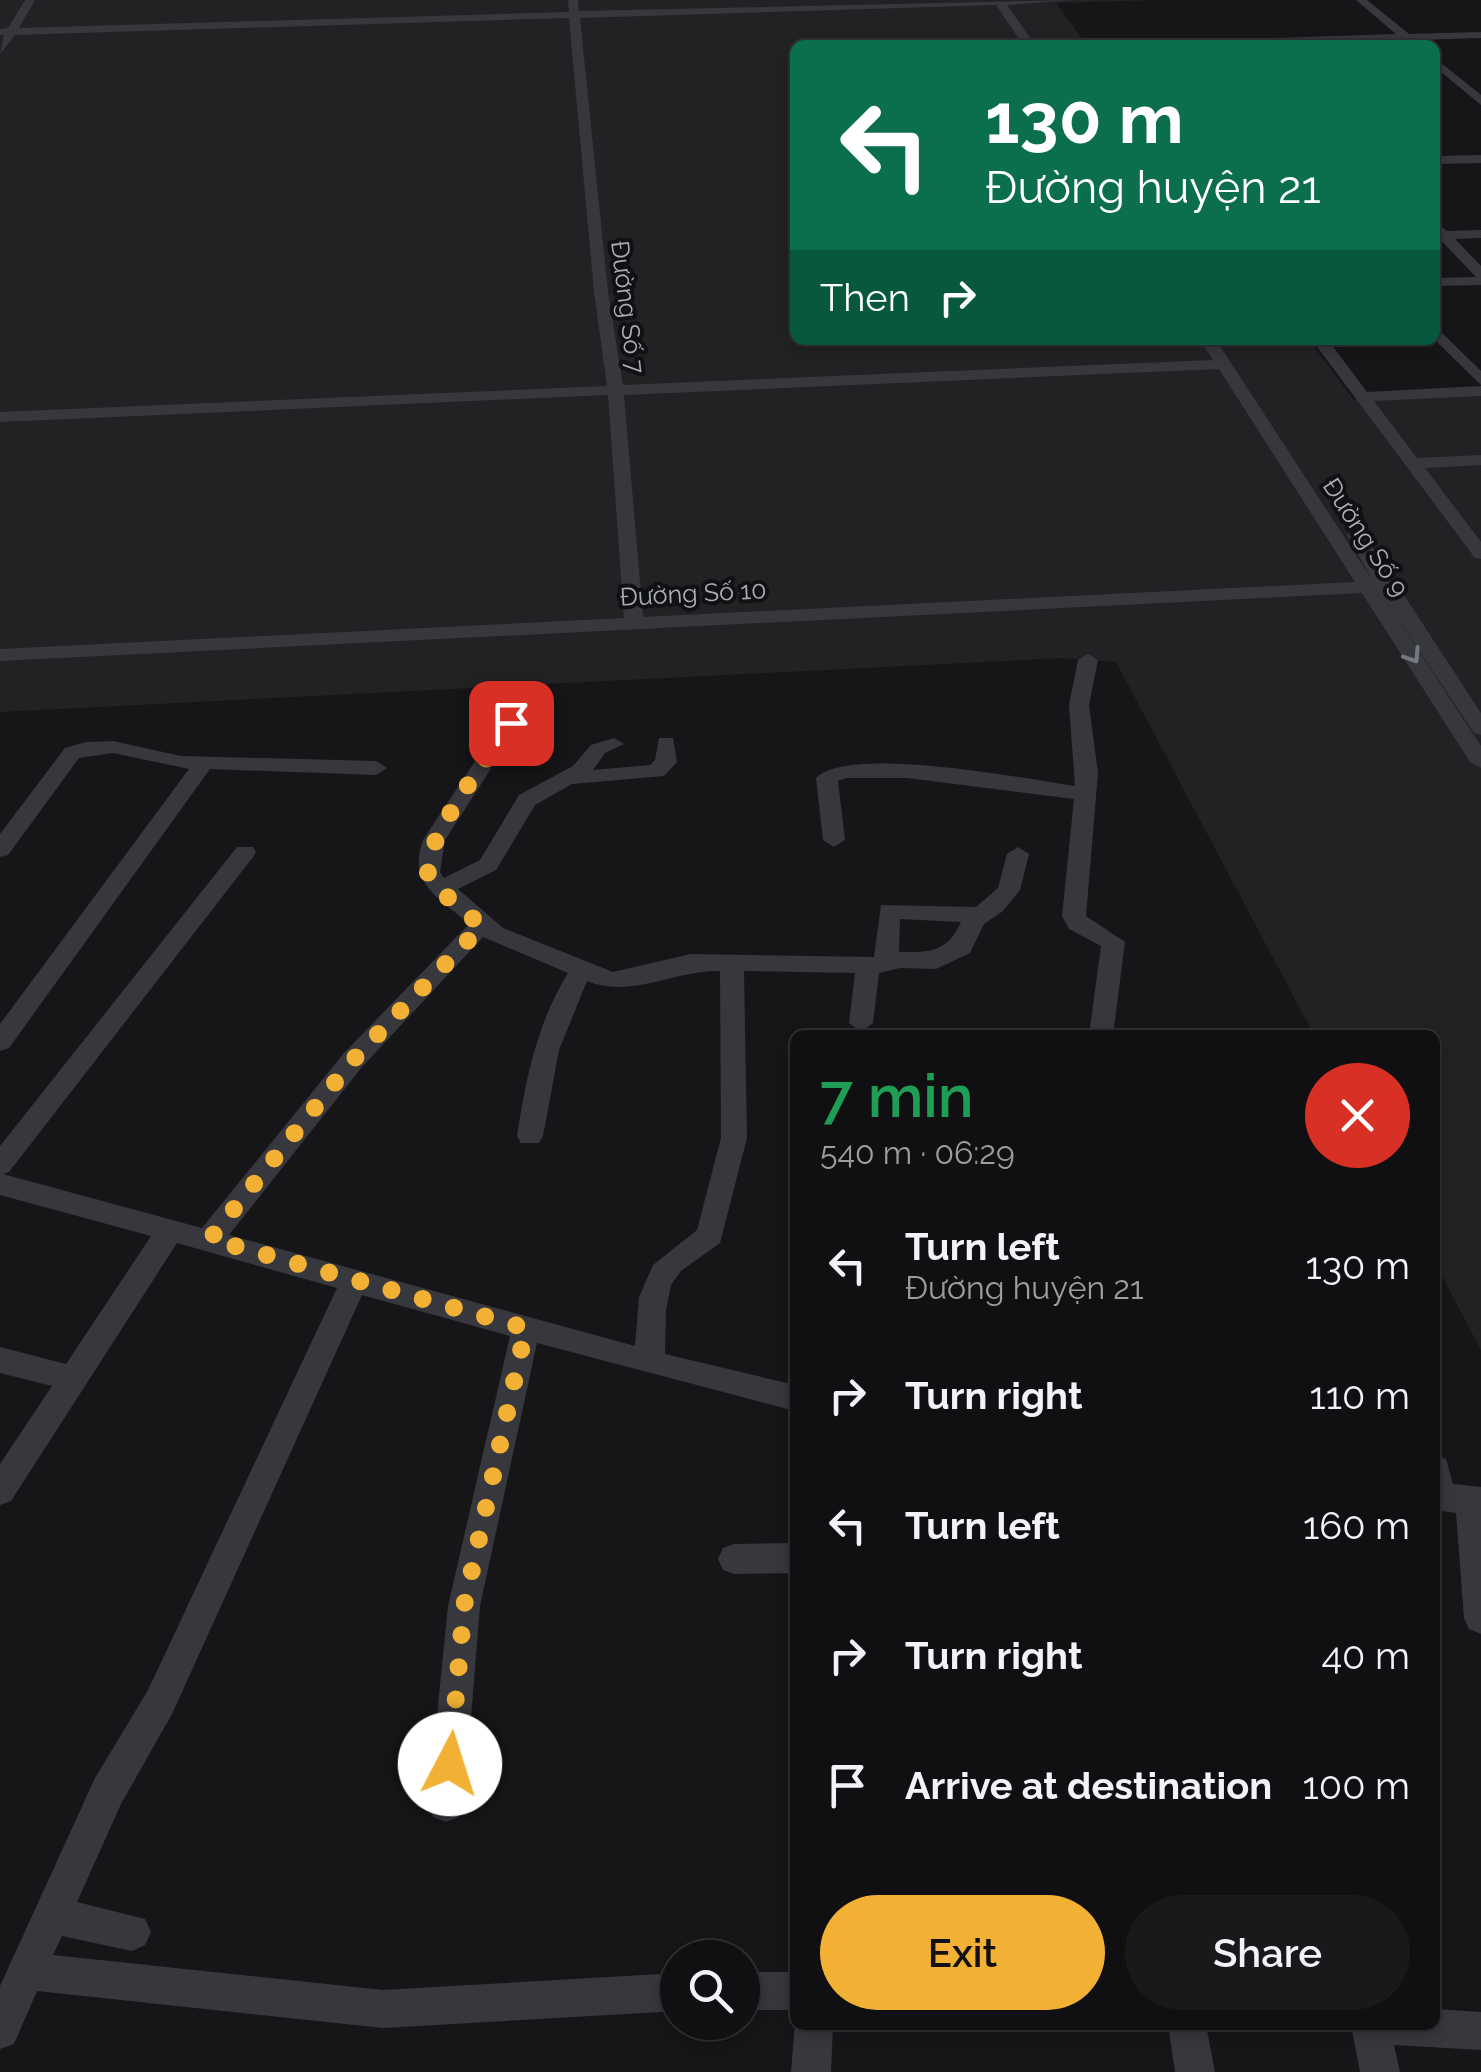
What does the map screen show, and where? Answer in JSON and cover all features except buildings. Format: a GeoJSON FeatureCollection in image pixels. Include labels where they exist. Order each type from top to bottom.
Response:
{"type":"FeatureCollection","features":[{"type":"Feature","properties":{"kind":"street"},"geometry":{"type":"LineString","coordinates":[[0,50],[18,0]]}},
{"type":"Feature","properties":{"kind":"street"},"geometry":{"type":"LineString","coordinates":[[5,29],[30,0]]}},
{"type":"Feature","properties":{"kind":"street"},"geometry":{"type":"LineString","coordinates":[[5,29],[917,0]]}},
{"type":"Feature","properties":{"kind":"street"},"geometry":{"type":"LineString","coordinates":[[574,8],[1068,0]]}},
{"type":"Feature","properties":{"kind":"street"},"geometry":{"type":"LineString","coordinates":[[1361,0],[1410,40]]}},
{"type":"Feature","properties":{"kind":"street"},"geometry":{"type":"LineString","coordinates":[[994,1],[1014,40]]}},
{"type":"Feature","properties":{"kind":"street"},"geometry":{"type":"LineString","coordinates":[[994,1],[1025,40]]}},
{"type":"Feature","properties":{"kind":"street","name":"Đường Số 7"},"geometry":{"type":"LineString","coordinates":[[574,8],[601,292],[616,392],[634,620]]}},
{"type":"Feature","properties":{"kind":"street"},"geometry":{"type":"LineString","coordinates":[[1423,40],[1481,35]]}},
{"type":"Feature","properties":{"kind":"street"},"geometry":{"type":"LineString","coordinates":[[1440,65],[1481,100]]}},
{"type":"Feature","properties":{"kind":"street"},"geometry":{"type":"LineString","coordinates":[[1440,160],[1481,159]]}},
{"type":"Feature","properties":{"kind":"street"},"geometry":{"type":"LineString","coordinates":[[1440,231],[1481,234]]}},
{"type":"Feature","properties":{"kind":"street"},"geometry":{"type":"LineString","coordinates":[[1440,231],[1481,278]]}},
{"type":"Feature","properties":{"kind":"street"},"geometry":{"type":"LineString","coordinates":[[1440,282],[1481,278]]}},
{"type":"Feature","properties":{"kind":"street"},"geometry":{"type":"LineString","coordinates":[[1440,335],[1481,380]]}},
{"type":"Feature","properties":{"kind":"street","name":"Đường Số 9"},"geometry":{"type":"LineString","coordinates":[[1211,345],[1481,728]]}},
{"type":"Feature","properties":{"kind":"street","name":"Đường Số 9"},"geometry":{"type":"LineString","coordinates":[[1228,345],[1379,586],[1481,762]]}},
{"type":"Feature","properties":{"kind":"street"},"geometry":{"type":"LineString","coordinates":[[1324,345],[1481,554]]}},
{"type":"Feature","properties":{"kind":"street"},"geometry":{"type":"LineString","coordinates":[[0,417],[1223,364]]}},
{"type":"Feature","properties":{"kind":"street"},"geometry":{"type":"LineString","coordinates":[[1362,397],[1481,391]]}},
{"type":"Feature","properties":{"kind":"street"},"geometry":{"type":"LineString","coordinates":[[1413,463],[1481,460]]}},
{"type":"Feature","properties":{"kind":"street","name":"Đường Số 10"},"geometry":{"type":"LineString","coordinates":[[0,655],[634,620],[1379,586]]}},
{"type":"Feature","properties":{"kind":"street"},"geometry":{"type":"LineString","coordinates":[[1088,660],[1079,706],[1087,773],[1074,916],[1077,923],[1113,942],[1103,1030]]}},
{"type":"Feature","properties":{"kind":"street"},"geometry":{"type":"LineString","coordinates":[[526,699],[434,840],[426,864],[428,876],[482,926],[582,972],[627,980],[676,964],[936,961],[962,947],[977,915]]}},
{"type":"Feature","properties":{"kind":"street"},"geometry":{"type":"LineString","coordinates":[[570,778],[656,771],[666,762],[666,742]]}},
{"type":"Feature","properties":{"kind":"street"},"geometry":{"type":"LineString","coordinates":[[442,888],[480,872],[497,852],[527,800],[570,778],[586,766],[598,749],[614,744]]}},
{"type":"Feature","properties":{"kind":"street"},"geometry":{"type":"LineString","coordinates":[[0,850],[77,750],[131,748],[159,760],[204,763],[376,768]]}},
{"type":"Feature","properties":{"kind":"street"},"geometry":{"type":"LineString","coordinates":[[0,1042],[204,763]]}},
{"type":"Feature","properties":{"kind":"street"},"geometry":{"type":"LineString","coordinates":[[834,840],[827,778],[840,770],[896,769],[1086,794]]}},
{"type":"Feature","properties":{"kind":"street"},"geometry":{"type":"LineString","coordinates":[[0,1166],[245,852]]}},
{"type":"Feature","properties":{"kind":"street"},"geometry":{"type":"LineString","coordinates":[[861,1023],[888,911],[977,915],[1002,900],[1015,874],[1018,854]]}},
{"type":"Feature","properties":{"kind":"street"},"geometry":{"type":"LineString","coordinates":[[210,1239],[353,1060],[482,926]]}},
{"type":"Feature","properties":{"kind":"street"},"geometry":{"type":"LineString","coordinates":[[650,1362],[652,1292],[671,1264],[700,1248],[710,1235],[734,1138],[732,964]]}},
{"type":"Feature","properties":{"kind":"street"},"geometry":{"type":"LineString","coordinates":[[530,1136],[540,1073],[556,1015],[582,972]]}},
{"type":"Feature","properties":{"kind":"street"},"geometry":{"type":"LineString","coordinates":[[0,1184],[790,1397]]}},
{"type":"Feature","properties":{"kind":"street"},"geometry":{"type":"LineString","coordinates":[[0,1491],[171,1229]]}},
{"type":"Feature","properties":{"kind":"street"},"geometry":{"type":"LineString","coordinates":[[0,2030],[108,1792],[160,1702],[354,1281]]}},
{"type":"Feature","properties":{"kind":"street"},"geometry":{"type":"LineString","coordinates":[[446,1804],[464,1606],[526,1328]]}},
{"type":"Feature","properties":{"kind":"street"},"geometry":{"type":"LineString","coordinates":[[0,1360],[74,1379]]}},
{"type":"Feature","properties":{"kind":"street"},"geometry":{"type":"LineString","coordinates":[[1452,1492],[1481,1618]]}},
{"type":"Feature","properties":{"kind":"street"},"geometry":{"type":"LineString","coordinates":[[734,1560],[790,1558]]}},
{"type":"Feature","properties":{"kind":"street"},"geometry":{"type":"LineString","coordinates":[[52,1916],[132,1932]]}},
{"type":"Feature","properties":{"kind":"street"},"geometry":{"type":"LineString","coordinates":[[26,1971],[384,2009],[660,1993]]}},
{"type":"Feature","properties":{"kind":"street"},"geometry":{"type":"LineString","coordinates":[[760,1991],[790,1991]]}},
{"type":"Feature","properties":{"kind":"street"},"geometry":{"type":"LineString","coordinates":[[1440,2028],[1481,2030]]}},
{"type":"Feature","properties":{"kind":"street"},"geometry":{"type":"LineString","coordinates":[[812,2072],[814,2030]]}},
{"type":"Feature","properties":{"kind":"street"},"geometry":{"type":"LineString","coordinates":[[1188,2030],[1195,2072]]}},
{"type":"Feature","properties":{"kind":"street"},"geometry":{"type":"LineString","coordinates":[[1371,2030],[1380,2072]]}},
{"type":"Feature","properties":{"kind":"shaded area"},"geometry":{"type":"Polygon","coordinates":[[[0,0],[1161,0],[1056,3],[1083,40],[790,40],[790,345],[1313,345],[1353,399],[1481,394],[1481,1350],[1440,1272],[1440,1030],[1311,1030],[1116,662],[1060,658],[0,712],[0,0]]]}},
{"type":"Feature","properties":{"kind":"route"},"geometry":{"type":"LineString","coordinates":[[450,1764],[464,1606],[526,1328],[210,1239],[353,1060],[482,926],[428,876],[426,864],[434,840],[511,723]]}}]}
